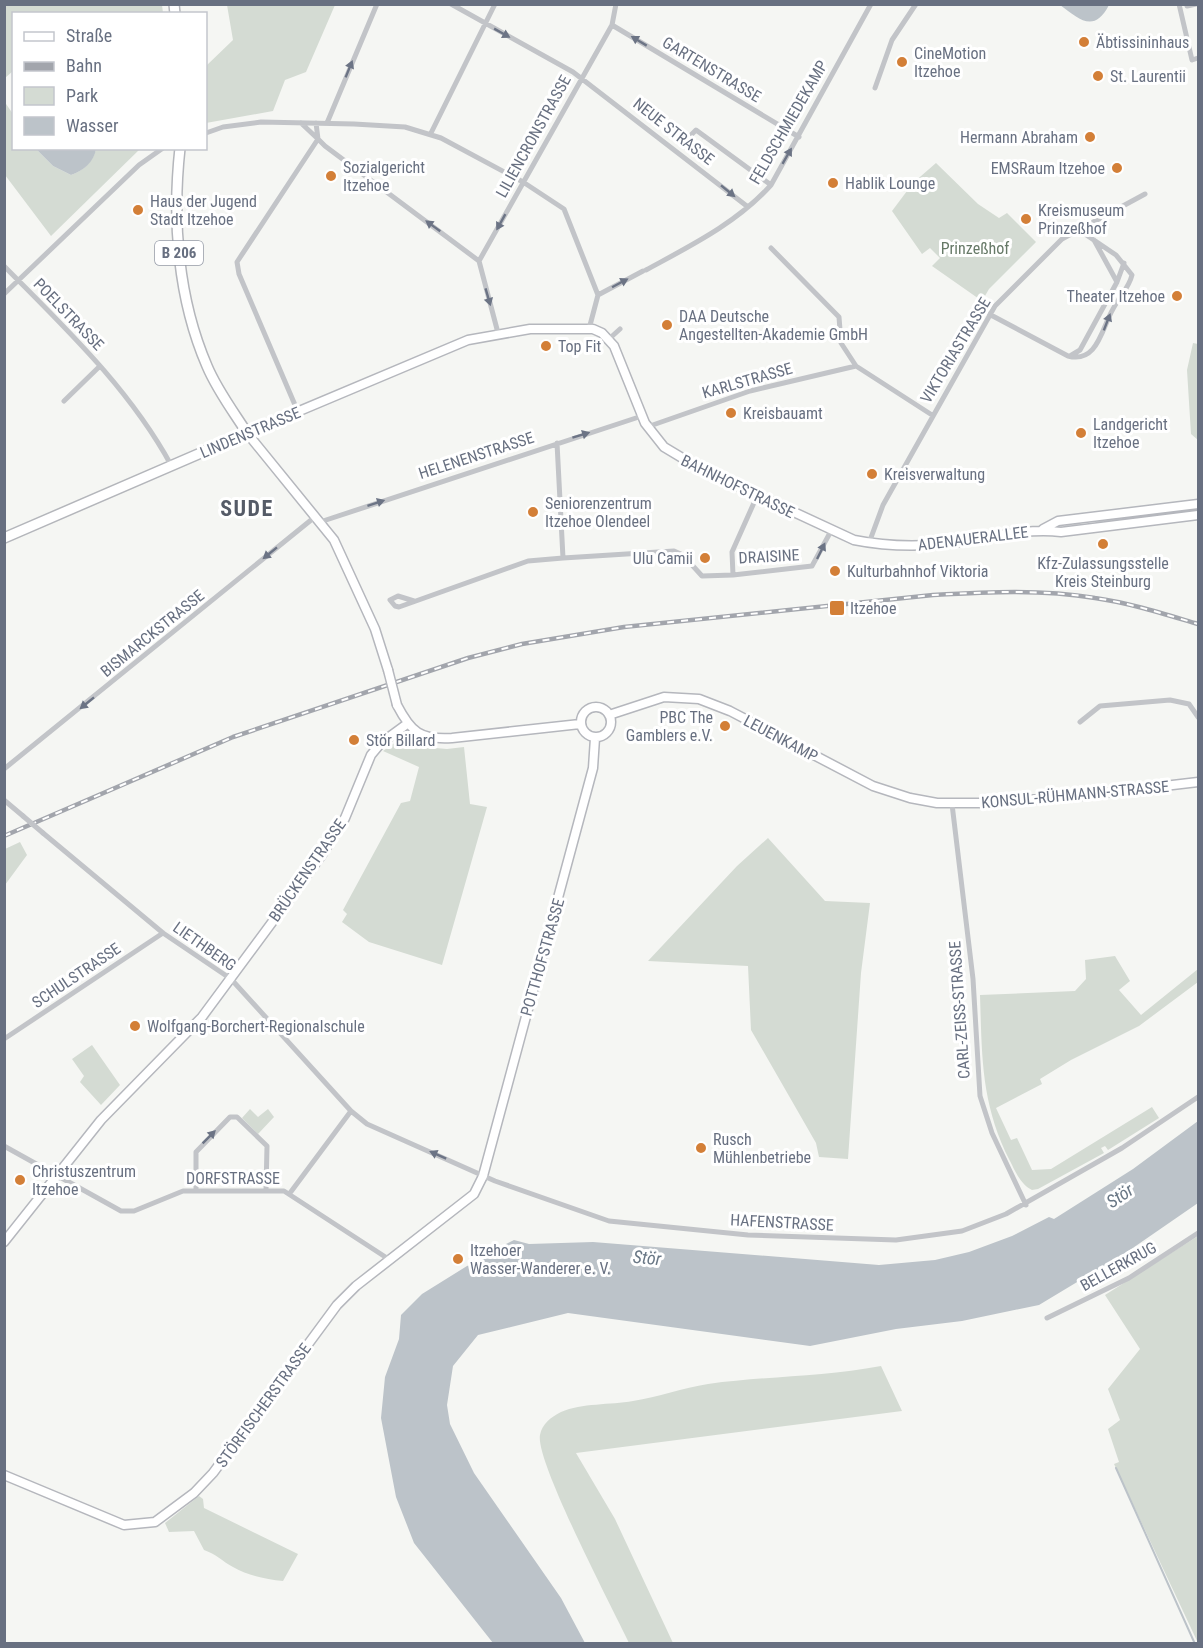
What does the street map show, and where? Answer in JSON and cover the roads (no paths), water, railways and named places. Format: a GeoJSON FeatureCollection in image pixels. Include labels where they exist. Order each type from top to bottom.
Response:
{"type":"FeatureCollection","features":[{"type":"Feature","properties":{"kind":"main road","name":"B 206"},"geometry":{"type":"LineString","coordinates":[[180,150],[177,223],[185,292],[207,366],[248,433]]}},
{"type":"Feature","properties":{"kind":"main road","name":"LINDENSTRASSE"},"geometry":{"type":"LineString","coordinates":[[4,538],[248,433]]}},
{"type":"Feature","properties":{"kind":"street"},"geometry":{"type":"LineString","coordinates":[[327,123],[377,4]]}},
{"type":"Feature","properties":{"kind":"street","name":"NEUE STRASSE"},"geometry":{"type":"LineString","coordinates":[[451,4],[581,78],[748,207]]}},
{"type":"Feature","properties":{"kind":"street"},"geometry":{"type":"LineString","coordinates":[[431,133],[495,4]]}},
{"type":"Feature","properties":{"kind":"street"},"geometry":{"type":"LineString","coordinates":[[612,26],[616,4]]}},
{"type":"Feature","properties":{"kind":"street","name":"FELDSCHMIEDEKAMP"},"geometry":{"type":"LineString","coordinates":[[598,295],[723,226],[771,185],[871,4]]}},
{"type":"Feature","properties":{"kind":"street"},"geometry":{"type":"LineString","coordinates":[[875,87],[892,40],[916,4]]}},
{"type":"Feature","properties":{"kind":"street"},"geometry":{"type":"LineString","coordinates":[[1179,4],[1192,60],[1198,58]]}},
{"type":"Feature","properties":{"kind":"street"},"geometry":{"type":"LineString","coordinates":[[1187,6],[1196,4]]}},
{"type":"Feature","properties":{"kind":"street","name":"LILIENCRONSTRASSE"},"geometry":{"type":"LineString","coordinates":[[479,261],[612,26]]}},
{"type":"Feature","properties":{"kind":"street","name":"GARTENSTRASSE"},"geometry":{"type":"LineString","coordinates":[[612,26],[799,137]]}},
{"type":"Feature","properties":{"kind":"street"},"geometry":{"type":"LineString","coordinates":[[301,123],[370,180],[479,261],[498,333]]}},
{"type":"Feature","properties":{"kind":"street"},"geometry":{"type":"LineString","coordinates":[[298,412],[239,274],[237,262],[318,139],[316,123]]}},
{"type":"Feature","properties":{"kind":"street"},"geometry":{"type":"LineString","coordinates":[[207,133],[239,124],[327,123],[390,126],[431,133],[523,182],[564,209],[598,295],[589,329]]}},
{"type":"Feature","properties":{"kind":"street"},"geometry":{"type":"LineString","coordinates":[[691,135],[696,130],[771,185]]}},
{"type":"Feature","properties":{"kind":"street"},"geometry":{"type":"LineString","coordinates":[[4,294],[139,165],[161,150]]}},
{"type":"Feature","properties":{"kind":"street","name":"VIKTORIASTRASSE"},"geometry":{"type":"LineString","coordinates":[[869,543],[883,505],[989,314],[1000,300],[1062,239],[1145,194]]}},
{"type":"Feature","properties":{"kind":"street"},"geometry":{"type":"LineString","coordinates":[[989,314],[1068,356],[1082,358],[1100,340],[1113,308],[1131,279],[1130,269],[1124,263],[1079,230]]}},
{"type":"Feature","properties":{"kind":"street"},"geometry":{"type":"LineString","coordinates":[[1094,240],[1117,282]]}},
{"type":"Feature","properties":{"kind":"street"},"geometry":{"type":"LineString","coordinates":[[771,248],[839,317],[841,343],[856,366],[932,416]]}},
{"type":"Feature","properties":{"kind":"street"},"geometry":{"type":"LineString","coordinates":[[1068,356],[1080,350],[1117,282],[1124,263]]}},
{"type":"Feature","properties":{"kind":"street","name":"POELSTRASSE"},"geometry":{"type":"LineString","coordinates":[[4,266],[100,366],[148,424],[171,465]]}},
{"type":"Feature","properties":{"kind":"street","name":"LINDENSTRASSE"},"geometry":{"type":"LineString","coordinates":[[248,433],[448,347],[498,333],[530,329],[589,329],[602,333]]}},
{"type":"Feature","properties":{"kind":"street"},"geometry":{"type":"LineString","coordinates":[[609,339],[620,329]]}},
{"type":"Feature","properties":{"kind":"street","name":"BAHNHOFSTRASSE"},"geometry":{"type":"LineString","coordinates":[[602,333],[616,350],[647,427],[660,443],[681,458],[757,496],[831,531],[869,543]]}},
{"type":"Feature","properties":{"kind":"street","name":"POELSTRASSE"},"geometry":{"type":"LineString","coordinates":[[64,401],[100,366]]}},
{"type":"Feature","properties":{"kind":"street","name":"KARLSTRASSE"},"geometry":{"type":"LineString","coordinates":[[647,427],[750,391],[856,366]]}},
{"type":"Feature","properties":{"kind":"street","name":"HELENENSTRASSE"},"geometry":{"type":"LineString","coordinates":[[318,519],[642,416]]}},
{"type":"Feature","properties":{"kind":"street"},"geometry":{"type":"LineString","coordinates":[[248,433],[334,540],[375,629],[397,705],[407,724],[421,735],[442,739],[580,724],[585,734],[595,738],[609,730],[609,715]]}},
{"type":"Feature","properties":{"kind":"street"},"geometry":{"type":"LineString","coordinates":[[557,442],[562,558]]}},
{"type":"Feature","properties":{"kind":"street","name":"DRAISINE"},"geometry":{"type":"LineString","coordinates":[[757,496],[732,552],[733,574],[807,567],[815,563],[831,531]]}},
{"type":"Feature","properties":{"kind":"street","name":"ADENAUERALLEE"},"geometry":{"type":"LineString","coordinates":[[869,543],[932,545],[1041,529],[1058,521],[1198,504]]}},
{"type":"Feature","properties":{"kind":"street","name":"ADENAUERALLEE"},"geometry":{"type":"LineString","coordinates":[[1041,529],[1061,532],[1198,515]]}},
{"type":"Feature","properties":{"kind":"street","name":"BISMARCKSTRASSE"},"geometry":{"type":"LineString","coordinates":[[4,769],[318,519]]}},
{"type":"Feature","properties":{"kind":"street"},"geometry":{"type":"LineString","coordinates":[[414,601],[528,561],[562,558],[674,551],[681,554],[702,576],[733,574]]}},
{"type":"Feature","properties":{"kind":"street","name":"LEUENKAMP"},"geometry":{"type":"LineString","coordinates":[[580,724],[582,715],[589,708],[603,709],[609,715],[664,697],[699,699],[730,711],[879,788],[920,800],[952,804]]}},
{"type":"Feature","properties":{"kind":"street"},"geometry":{"type":"LineString","coordinates":[[1080,722],[1100,706],[1170,700],[1189,704],[1198,717]]}},
{"type":"Feature","properties":{"kind":"street","name":"BRÜCKENSTRASSE"},"geometry":{"type":"LineString","coordinates":[[4,1242],[100,1120],[202,1017],[321,856],[345,818],[371,755],[381,743],[407,724]]}},
{"type":"Feature","properties":{"kind":"street","name":"POTTHOFSTRASSE"},"geometry":{"type":"LineString","coordinates":[[483,1176],[593,768],[595,738]]}},
{"type":"Feature","properties":{"kind":"street","name":"KONSUL-RÜHMANN-STRASSE"},"geometry":{"type":"LineString","coordinates":[[952,804],[1060,797],[1198,782]]}},
{"type":"Feature","properties":{"kind":"street","name":"LIETHBERG"},"geometry":{"type":"LineString","coordinates":[[4,800],[163,933],[231,979],[351,1111]]}},
{"type":"Feature","properties":{"kind":"street","name":"CARL-ZEISS-STRASSE"},"geometry":{"type":"LineString","coordinates":[[952,804],[973,979],[979,1088],[990,1127],[1026,1204]]}},
{"type":"Feature","properties":{"kind":"street","name":"SCHULSTRASSE"},"geometry":{"type":"LineString","coordinates":[[4,1039],[163,933]]}},
{"type":"Feature","properties":{"kind":"street","name":"HAFENSTRASSE"},"geometry":{"type":"LineString","coordinates":[[351,1111],[368,1124],[483,1176],[547,1202],[609,1221],[783,1237],[880,1240],[924,1238],[975,1226],[1026,1204],[1122,1148],[1198,1097]]}},
{"type":"Feature","properties":{"kind":"street"},"geometry":{"type":"LineString","coordinates":[[290,1193],[351,1111]]}},
{"type":"Feature","properties":{"kind":"street"},"geometry":{"type":"LineString","coordinates":[[196,1190],[196,1152],[230,1117],[234,1116],[267,1146],[266,1190]]}},
{"type":"Feature","properties":{"kind":"street","name":"DORFSTRASSE"},"geometry":{"type":"LineString","coordinates":[[4,1146],[111,1207],[128,1212],[175,1192],[266,1190],[290,1193],[390,1260]]}},
{"type":"Feature","properties":{"kind":"street","name":"STÖRFISCHERSTRASSE"},"geometry":{"type":"LineString","coordinates":[[4,1475],[113,1522],[130,1526],[155,1522],[177,1508],[213,1473],[337,1305],[474,1194],[483,1176]]}},
{"type":"Feature","properties":{"kind":"street","name":"BELLERKRUG"},"geometry":{"type":"LineString","coordinates":[[1047,1318],[1129,1278],[1198,1233]]}},
{"type":"Feature","properties":{"kind":"water"},"geometry":{"type":"Polygon","coordinates":[[[1060,5],[1109,5],[1098,19],[1086,21],[1060,5]]]}},
{"type":"Feature","properties":{"kind":"water"},"geometry":{"type":"Polygon","coordinates":[[[37,150],[96,150],[87,165],[71,175],[53,166],[37,150]]]}},
{"type":"Feature","properties":{"kind":"water","name":"Stör"},"geometry":{"type":"Polygon","coordinates":[[[1198,1121],[1198,1203],[1127,1252],[1039,1305],[962,1321],[896,1329],[810,1346],[568,1313],[478,1335],[453,1366],[447,1405],[450,1424],[474,1473],[561,1598],[585,1643],[493,1643],[414,1543],[396,1497],[381,1418],[385,1377],[399,1339],[401,1315],[422,1294],[467,1266],[500,1252],[506,1244],[514,1240],[529,1244],[593,1242],[879,1265],[935,1260],[969,1252],[1012,1236],[1049,1217],[1054,1219],[1133,1169],[1198,1121]]]}},
{"type":"Feature","properties":{"kind":"waterway"},"geometry":{"type":"LineString","coordinates":[[1116,1468],[1195,1644]]}},
{"type":"Feature","properties":{"kind":"railway"},"geometry":{"type":"LineString","coordinates":[[4,836],[233,737],[468,658],[522,644],[624,627],[933,595],[994,592],[1054,593],[1108,600],[1198,624]]}},
{"type":"Feature","properties":{"kind":"place","name":"Äbtissininhaus"},"geometry":{"type":"Point","coordinates":[1084,42]}},
{"type":"Feature","properties":{"kind":"place","name":"CineMotion Itzehoe"},"geometry":{"type":"Point","coordinates":[902,62]}},
{"type":"Feature","properties":{"kind":"place","name":"St. Laurentii"},"geometry":{"type":"Point","coordinates":[1098,76]}},
{"type":"Feature","properties":{"kind":"place","name":"Hermann Abraham"},"geometry":{"type":"Point","coordinates":[1090,137]}},
{"type":"Feature","properties":{"kind":"place","name":"EMSRaum Itzehoe"},"geometry":{"type":"Point","coordinates":[1117,168]}},
{"type":"Feature","properties":{"kind":"place","name":"Sozialgericht Itzehoe"},"geometry":{"type":"Point","coordinates":[331,176]}},
{"type":"Feature","properties":{"kind":"place","name":"Hablik Lounge"},"geometry":{"type":"Point","coordinates":[833,183]}},
{"type":"Feature","properties":{"kind":"place","name":"Haus der Jugend Stadt Itzehoe"},"geometry":{"type":"Point","coordinates":[138,210]}},
{"type":"Feature","properties":{"kind":"place","name":"Kreismuseum Prinzeßhof"},"geometry":{"type":"Point","coordinates":[1026,219]}},
{"type":"Feature","properties":{"kind":"place","name":"Theater Itzehoe"},"geometry":{"type":"Point","coordinates":[1177,296]}},
{"type":"Feature","properties":{"kind":"place","name":"DAA Deutsche Angestellten-Akademie GmbH"},"geometry":{"type":"Point","coordinates":[667,325]}},
{"type":"Feature","properties":{"kind":"place","name":"Top Fit"},"geometry":{"type":"Point","coordinates":[546,346]}},
{"type":"Feature","properties":{"kind":"place","name":"Kreisbauamt"},"geometry":{"type":"Point","coordinates":[731,413]}},
{"type":"Feature","properties":{"kind":"place","name":"Landgericht Itzehoe"},"geometry":{"type":"Point","coordinates":[1081,433]}},
{"type":"Feature","properties":{"kind":"place","name":"Kreisverwaltung"},"geometry":{"type":"Point","coordinates":[872,474]}},
{"type":"Feature","properties":{"kind":"place","name":"Seniorenzentrum Itzehoe Olendeel"},"geometry":{"type":"Point","coordinates":[533,512]}},
{"type":"Feature","properties":{"kind":"place","name":"Kfz-Zulassungsstelle Kreis Steinburg"},"geometry":{"type":"Point","coordinates":[1103,544]}},
{"type":"Feature","properties":{"kind":"place","name":"Ulu Camii"},"geometry":{"type":"Point","coordinates":[705,558]}},
{"type":"Feature","properties":{"kind":"place","name":"Kulturbahnhof Viktoria"},"geometry":{"type":"Point","coordinates":[835,571]}},
{"type":"Feature","properties":{"kind":"place","name":"Itzehoe"},"geometry":{"type":"Point","coordinates":[837,608]}},
{"type":"Feature","properties":{"kind":"place","name":"PBC The Gamblers e.V."},"geometry":{"type":"Point","coordinates":[725,726]}},
{"type":"Feature","properties":{"kind":"place","name":"Stör Billard"},"geometry":{"type":"Point","coordinates":[354,740]}},
{"type":"Feature","properties":{"kind":"place","name":"Wolfgang-Borchert-Regionalschule"},"geometry":{"type":"Point","coordinates":[135,1026]}},
{"type":"Feature","properties":{"kind":"place","name":"Rusch Mühlenbetriebe"},"geometry":{"type":"Point","coordinates":[701,1148]}},
{"type":"Feature","properties":{"kind":"place","name":"Christuszentrum Itzehoe"},"geometry":{"type":"Point","coordinates":[20,1180]}},
{"type":"Feature","properties":{"kind":"place","name":"Itzehoer Wasser-Wanderer e. V."},"geometry":{"type":"Point","coordinates":[458,1259]}},
{"type":"Feature","properties":{"kind":"district","name":"SUDE"},"geometry":{"type":"Point","coordinates":[247,508]}},
{"type":"Feature","properties":{"kind":"park label","name":"Prinzeßhof"},"geometry":{"type":"Point","coordinates":[975,248]}}]}
